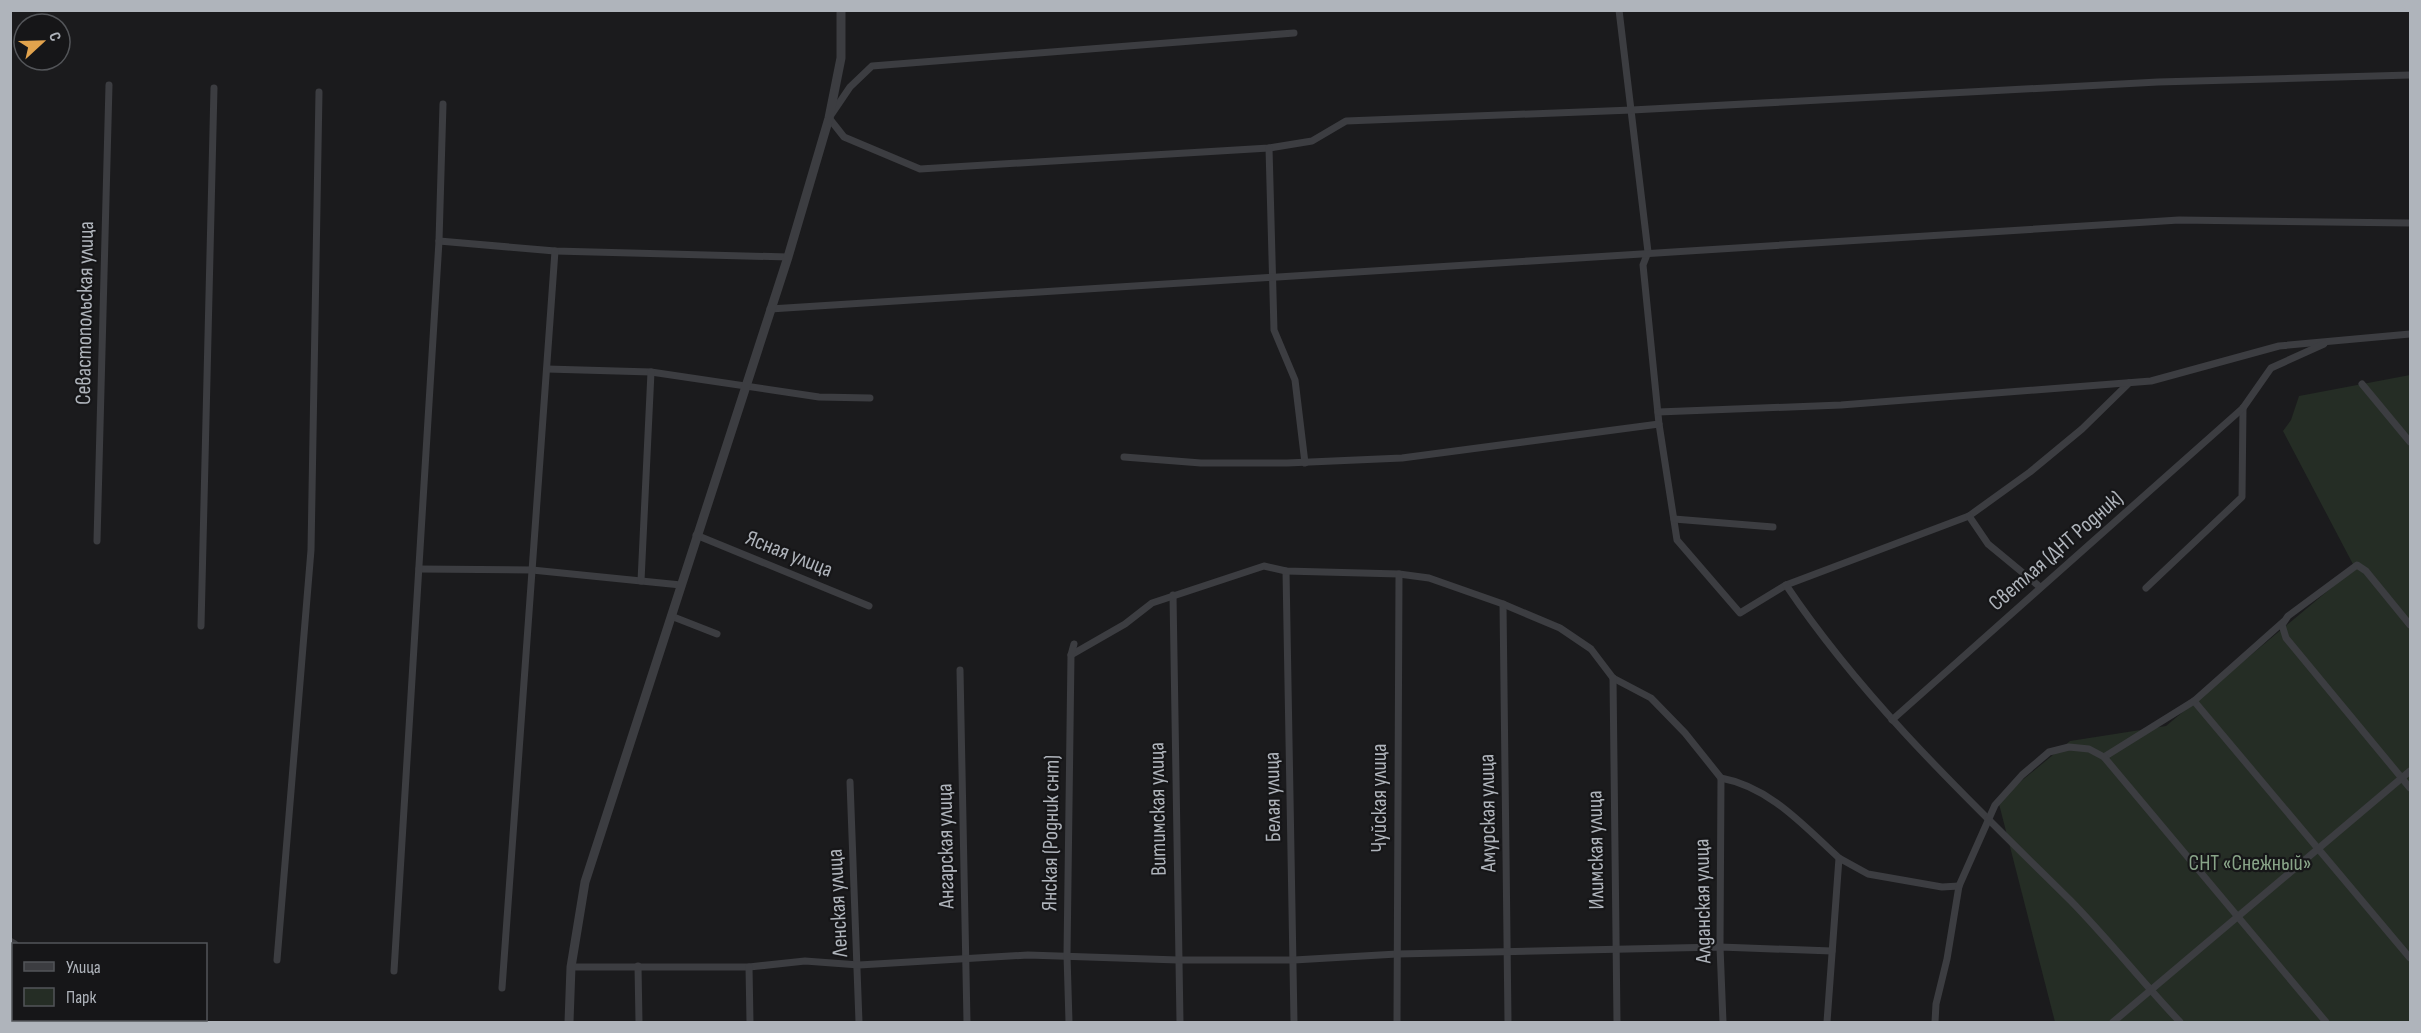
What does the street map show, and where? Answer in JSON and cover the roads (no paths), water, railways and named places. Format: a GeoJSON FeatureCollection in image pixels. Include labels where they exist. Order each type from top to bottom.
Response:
{"type":"FeatureCollection","features":[{"type":"Feature","properties":{"kind":"street"},"geometry":{"type":"LineString","coordinates":[[569,1023],[571,967],[585,882],[788,257],[829,118],[841,58],[842,10]]}},
{"type":"Feature","properties":{"kind":"street"},"geometry":{"type":"LineString","coordinates":[[1619,10],[1648,252],[1643,266],[1659,424],[1677,540],[1740,613],[1786,585],[1969,516],[2073,436],[2129,383]]}},
{"type":"Feature","properties":{"kind":"street"},"geometry":{"type":"LineString","coordinates":[[829,118],[850,87],[872,66],[1294,33]]}},
{"type":"Feature","properties":{"kind":"street"},"geometry":{"type":"LineString","coordinates":[[829,118],[844,137],[920,169],[1269,148],[1312,141],[1346,121],[1632,110],[2158,82],[2410,75]]}},
{"type":"Feature","properties":{"kind":"street","name":"Севастопольская улица"},"geometry":{"type":"LineString","coordinates":[[97,541],[109,85]]}},
{"type":"Feature","properties":{"kind":"street"},"geometry":{"type":"LineString","coordinates":[[201,626],[214,88]]}},
{"type":"Feature","properties":{"kind":"street"},"geometry":{"type":"LineString","coordinates":[[277,960],[311,550],[319,92]]}},
{"type":"Feature","properties":{"kind":"street"},"geometry":{"type":"LineString","coordinates":[[394,971],[439,241],[442,104]]}},
{"type":"Feature","properties":{"kind":"street"},"geometry":{"type":"LineString","coordinates":[[1269,148],[1274,330],[1294,381],[1305,463]]}},
{"type":"Feature","properties":{"kind":"street"},"geometry":{"type":"LineString","coordinates":[[770,309],[2179,220],[2410,223]]}},
{"type":"Feature","properties":{"kind":"street"},"geometry":{"type":"LineString","coordinates":[[439,241],[555,251],[788,257]]}},
{"type":"Feature","properties":{"kind":"street"},"geometry":{"type":"LineString","coordinates":[[502,988],[555,251]]}},
{"type":"Feature","properties":{"kind":"street"},"geometry":{"type":"LineString","coordinates":[[1658,412],[1841,405],[2151,381],[2279,346],[2410,334]]}},
{"type":"Feature","properties":{"kind":"street","name":"Светлая (ДНТ Родник)"},"geometry":{"type":"LineString","coordinates":[[1892,720],[2243,408],[2271,368],[2326,343]]}},
{"type":"Feature","properties":{"kind":"street"},"geometry":{"type":"LineString","coordinates":[[547,369],[651,372],[819,397],[870,398]]}},
{"type":"Feature","properties":{"kind":"street"},"geometry":{"type":"LineString","coordinates":[[641,581],[651,372]]}},
{"type":"Feature","properties":{"kind":"street"},"geometry":{"type":"LineString","coordinates":[[2362,384],[2410,442]]}},
{"type":"Feature","properties":{"kind":"street"},"geometry":{"type":"LineString","coordinates":[[2146,588],[2242,497],[2243,408]]}},
{"type":"Feature","properties":{"kind":"street"},"geometry":{"type":"LineString","coordinates":[[1124,457],[1201,463],[1305,463],[1402,458],[1659,424]]}},
{"type":"Feature","properties":{"kind":"street"},"geometry":{"type":"LineString","coordinates":[[1969,516],[1988,544],[2040,587]]}},
{"type":"Feature","properties":{"kind":"street"},"geometry":{"type":"LineString","coordinates":[[1674,519],[1773,527]]}},
{"type":"Feature","properties":{"kind":"street","name":"Ясная улица"},"geometry":{"type":"LineString","coordinates":[[696,535],[869,606]]}},
{"type":"Feature","properties":{"kind":"street"},"geometry":{"type":"LineString","coordinates":[[1071,655],[1125,624],[1152,603],[1264,566],[1286,571],[1399,574],[1429,578],[1503,604],[1568,633],[1591,649],[1613,678],[1650,698],[1685,733],[1721,778],[1740,782],[1773,799],[1839,858],[1868,874],[1942,887],[1959,886]]}},
{"type":"Feature","properties":{"kind":"street"},"geometry":{"type":"LineString","coordinates":[[2104,757],[2194,701],[2283,622],[2357,566],[2366,571],[2410,625]]}},
{"type":"Feature","properties":{"kind":"street"},"geometry":{"type":"LineString","coordinates":[[419,569],[532,570],[681,585]]}},
{"type":"Feature","properties":{"kind":"street","name":"Белая улица"},"geometry":{"type":"LineString","coordinates":[[1286,571],[1294,1023]]}},
{"type":"Feature","properties":{"kind":"street","name":"Чуйская улица"},"geometry":{"type":"LineString","coordinates":[[1397,1023],[1399,574]]}},
{"type":"Feature","properties":{"kind":"street"},"geometry":{"type":"LineString","coordinates":[[1786,585],[1814,627],[1927,760],[2071,902],[2180,1023]]}},
{"type":"Feature","properties":{"kind":"street","name":"Витимская улица"},"geometry":{"type":"LineString","coordinates":[[1173,595],[1180,1023]]}},
{"type":"Feature","properties":{"kind":"street","name":"Амурская улица"},"geometry":{"type":"LineString","coordinates":[[1503,604],[1508,1023]]}},
{"type":"Feature","properties":{"kind":"street"},"geometry":{"type":"LineString","coordinates":[[671,616],[717,634]]}},
{"type":"Feature","properties":{"kind":"street"},"geometry":{"type":"LineString","coordinates":[[2283,622],[2286,638],[2410,788]]}},
{"type":"Feature","properties":{"kind":"street","name":"Янская (Родник снт)"},"geometry":{"type":"LineString","coordinates":[[1069,1023],[1067,955],[1071,655],[1074,644]]}},
{"type":"Feature","properties":{"kind":"street","name":"Ангарская улица"},"geometry":{"type":"LineString","coordinates":[[960,670],[967,1023]]}},
{"type":"Feature","properties":{"kind":"street","name":"Илимская улица"},"geometry":{"type":"LineString","coordinates":[[1613,678],[1617,1023]]}},
{"type":"Feature","properties":{"kind":"street"},"geometry":{"type":"LineString","coordinates":[[2194,701],[2410,958]]}},
{"type":"Feature","properties":{"kind":"street"},"geometry":{"type":"LineString","coordinates":[[1935,1023],[1936,1004],[1947,959],[1959,886],[1995,805],[2022,775],[2049,752],[2069,747],[2089,749],[2104,757],[2326,1023]]}},
{"type":"Feature","properties":{"kind":"street"},"geometry":{"type":"LineString","coordinates":[[2113,1023],[2410,771]]}},
{"type":"Feature","properties":{"kind":"street","name":"Алданская улица"},"geometry":{"type":"LineString","coordinates":[[1721,778],[1719,947],[1724,1023]]}},
{"type":"Feature","properties":{"kind":"street","name":"Ленская улица"},"geometry":{"type":"LineString","coordinates":[[850,782],[860,1023]]}},
{"type":"Feature","properties":{"kind":"street"},"geometry":{"type":"LineString","coordinates":[[1827,1023],[1839,858]]}},
{"type":"Feature","properties":{"kind":"street"},"geometry":{"type":"LineString","coordinates":[[571,967],[749,968],[805,962],[859,965],[1067,955],[1178,960],[1294,960],[1397,954],[1719,947],[1832,951]]}},
{"type":"Feature","properties":{"kind":"street"},"geometry":{"type":"LineString","coordinates":[[638,966],[639,1023]]}},
{"type":"Feature","properties":{"kind":"street"},"geometry":{"type":"LineString","coordinates":[[749,968],[750,1023]]}},
{"type":"Feature","properties":{"kind":"park label","name":"СНТ «Снежный»"},"geometry":{"type":"Point","coordinates":[2250,863]}}]}
